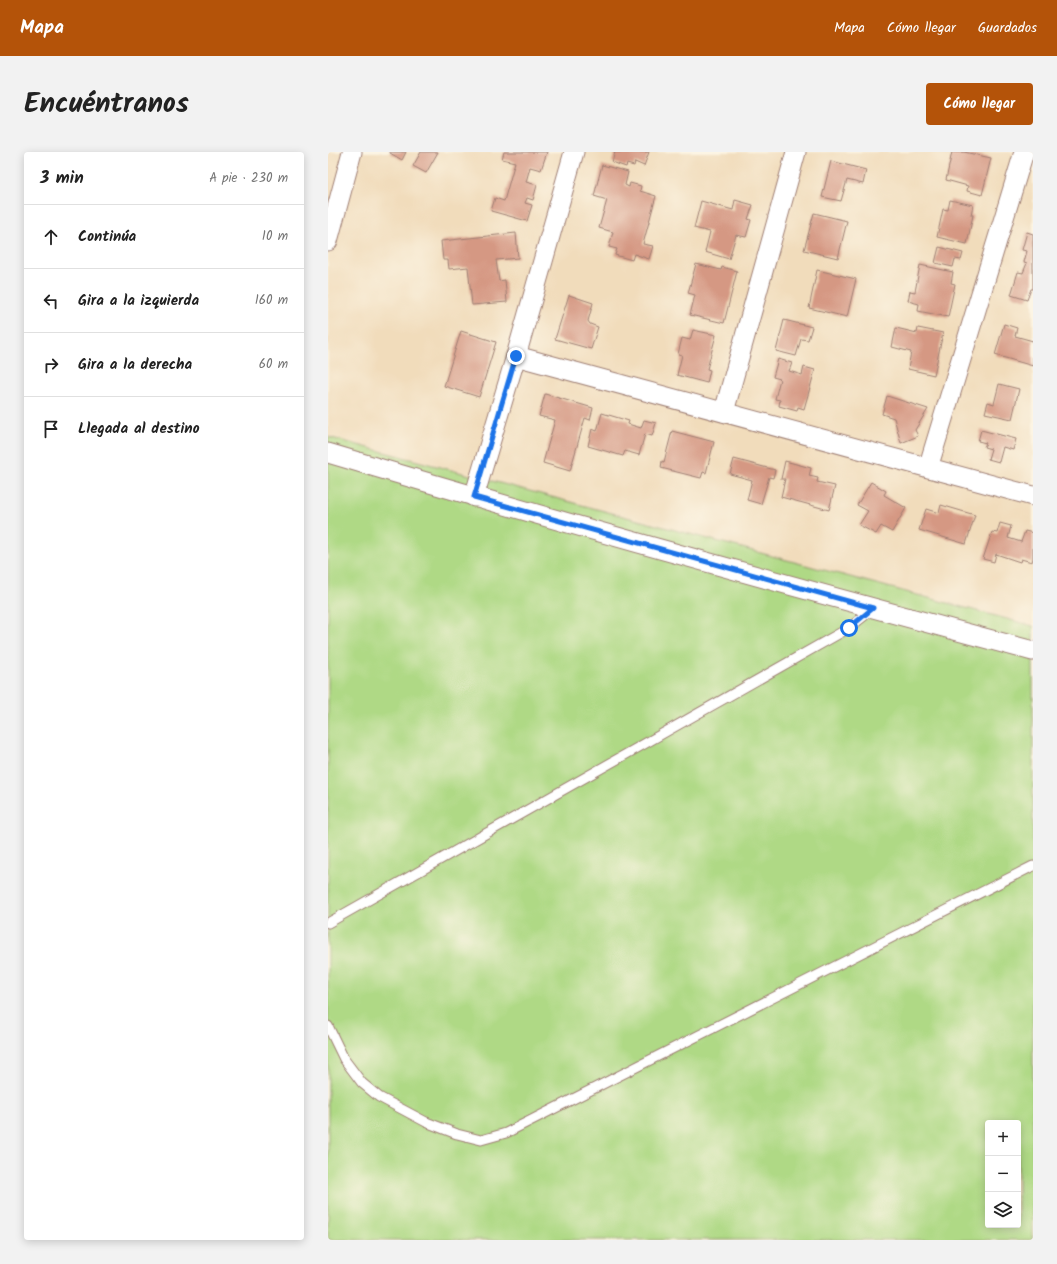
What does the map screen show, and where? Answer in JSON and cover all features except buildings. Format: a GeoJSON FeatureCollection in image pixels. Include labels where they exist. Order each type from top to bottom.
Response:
{"type":"FeatureCollection","features":[{"type":"Feature","properties":{"kind":"street"},"geometry":{"type":"LineString","coordinates":[[328,241],[352,152]]}},
{"type":"Feature","properties":{"kind":"street"},"geometry":{"type":"LineString","coordinates":[[474,497],[574,152]]}},
{"type":"Feature","properties":{"kind":"street"},"geometry":{"type":"LineString","coordinates":[[724,412],[796,152]]}},
{"type":"Feature","properties":{"kind":"street"},"geometry":{"type":"LineString","coordinates":[[928,468],[1024,152]]}},
{"type":"Feature","properties":{"kind":"street"},"geometry":{"type":"LineString","coordinates":[[516,356],[1033,496]]}},
{"type":"Feature","properties":{"kind":"street"},"geometry":{"type":"LineString","coordinates":[[328,453],[474,497],[1033,651]]}},
{"type":"Feature","properties":{"kind":"lane"},"geometry":{"type":"LineString","coordinates":[[328,923],[849,628],[873,608]]}},
{"type":"Feature","properties":{"kind":"lane"},"geometry":{"type":"LineString","coordinates":[[328,1026],[344,1059],[362,1083],[379,1097],[426,1122],[457,1134],[481,1140],[506,1133],[1033,866]]}},
{"type":"Feature","properties":{"kind":"green space"},"geometry":{"type":"Polygon","coordinates":[[[328,437],[1033,626],[1033,1240],[328,1240],[328,437]]]}},
{"type":"Feature","properties":{"kind":"route"},"geometry":{"type":"LineString","coordinates":[[516,356],[474,497],[873,608],[849,628]]}}]}
